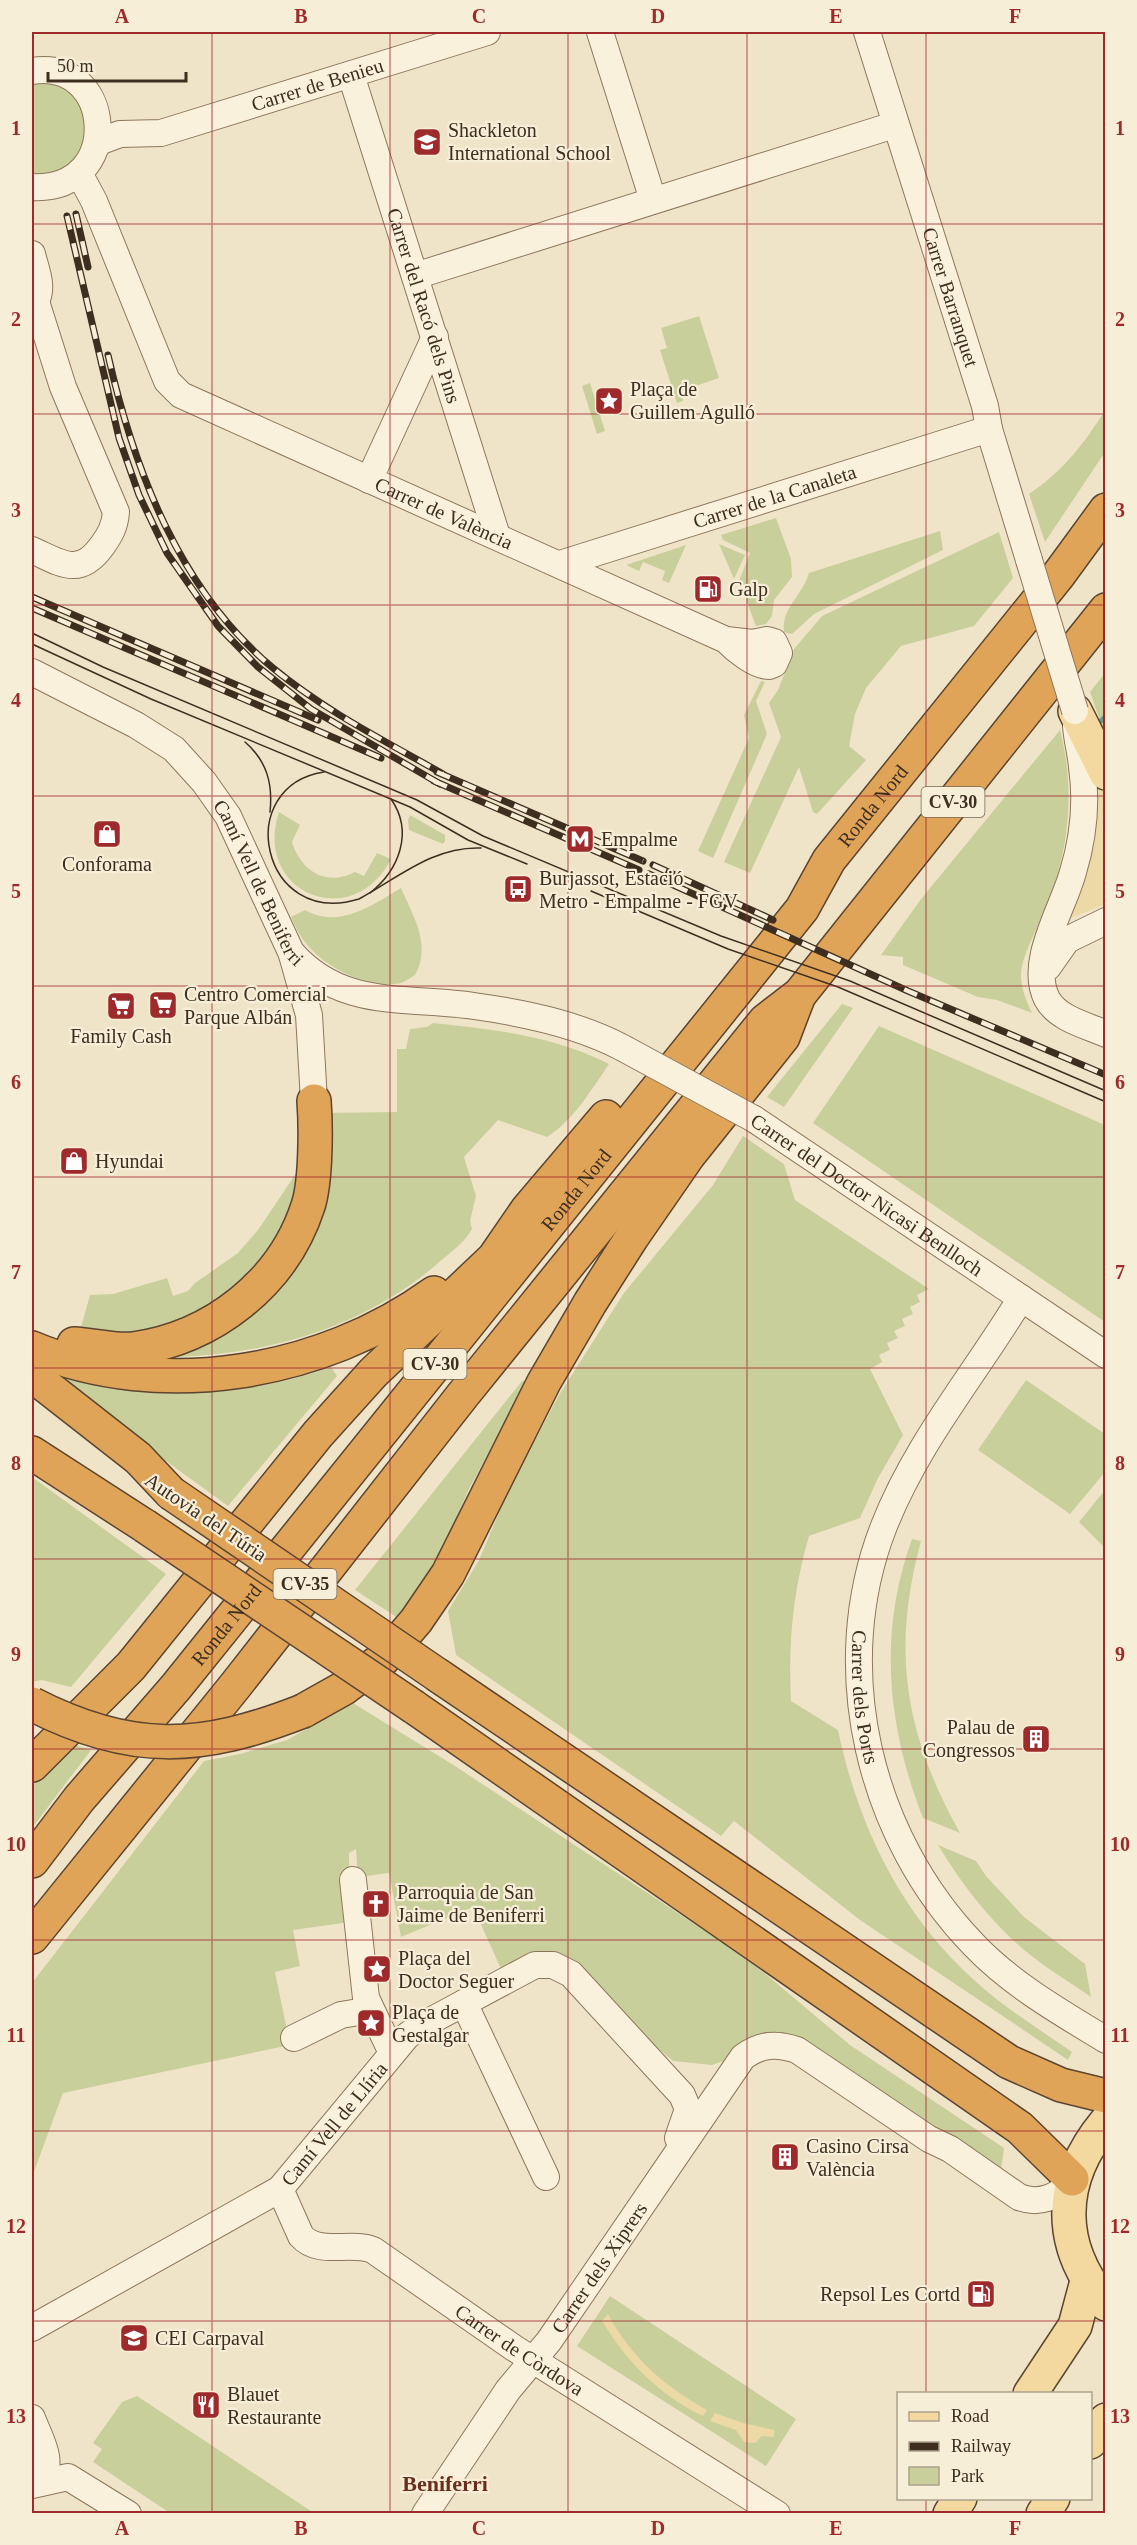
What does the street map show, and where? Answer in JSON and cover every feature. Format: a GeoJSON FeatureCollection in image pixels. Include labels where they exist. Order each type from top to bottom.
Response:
{"type":"FeatureCollection","features":[{"type":"Feature","properties":{"kind":"highway","name":"Ronda Nord"},"geometry":{"type":"LineString","coordinates":[[32,1861],[79,1799],[176,1687],[802,909],[829,860],[1057,577],[1106,510]]}},
{"type":"Feature","properties":{"kind":"highway","name":"CV-30"},"geometry":{"type":"LineString","coordinates":[[32,1937],[235,1686],[462,1396],[758,1030],[800,994],[1106,610]]}},
{"type":"Feature","properties":{"kind":"highway"},"geometry":{"type":"LineString","coordinates":[[32,1765],[130,1666],[318,1434],[373,1373],[494,1257],[527,1210],[785,899],[829,860]]}},
{"type":"Feature","properties":{"kind":"highway"},"geometry":{"type":"LineString","coordinates":[[32,1704],[102,1734],[157,1742],[208,1740],[264,1726],[303,1711],[344,1688],[384,1658],[416,1621],[448,1574],[544,1382],[590,1303],[688,1156],[783,1037],[800,994]]}},
{"type":"Feature","properties":{"kind":"highway"},"geometry":{"type":"LineString","coordinates":[[32,1331],[65,1343],[131,1349],[177,1339],[220,1317],[255,1292],[282,1260],[309,1205],[316,1130],[314,1101]]}},
{"type":"Feature","properties":{"kind":"highway"},"geometry":{"type":"LineString","coordinates":[[33,1376],[57,1358],[137,1374],[171,1375],[239,1372],[318,1353],[391,1321],[433,1294],[527,1210]]}},
{"type":"Feature","properties":{"kind":"highway","name":"Autovia del Túria"},"geometry":{"type":"LineString","coordinates":[[33,1376],[171,1493],[1009,2062],[1061,2085],[1106,2096]]}},
{"type":"Feature","properties":{"kind":"highway","name":"CV-35"},"geometry":{"type":"LineString","coordinates":[[32,1453],[414,1707],[1029,2134],[1072,2180]]}},
{"type":"Feature","properties":{"kind":"main road"},"geometry":{"type":"LineString","coordinates":[[1075,711],[1106,773]]}},
{"type":"Feature","properties":{"kind":"main road"},"geometry":{"type":"LineString","coordinates":[[1031,2392],[1096,2293],[1077,2261],[1069,2228],[1072,2180],[1089,2142],[1106,2122]]}},
{"type":"Feature","properties":{"kind":"main road"},"geometry":{"type":"LineString","coordinates":[[1092,2439],[1106,2420]]}},
{"type":"Feature","properties":{"kind":"main road"},"geometry":{"type":"LineString","coordinates":[[950,2514],[959,2500]]}},
{"type":"Feature","properties":{"kind":"main road"},"geometry":{"type":"LineString","coordinates":[[1043,2514],[1052,2500]]}},
{"type":"Feature","properties":{"kind":"street","name":"Carrer de Benieu"},"geometry":{"type":"LineString","coordinates":[[96,146],[111,137],[161,133],[487,32]]}},
{"type":"Feature","properties":{"kind":"street"},"geometry":{"type":"LineString","coordinates":[[600,32],[653,200]]}},
{"type":"Feature","properties":{"kind":"street","name":"Carrer Barranquet"},"geometry":{"type":"LineString","coordinates":[[868,33],[894,125],[985,406],[989,429],[1075,711],[1083,769],[1084,803],[1081,837],[1073,872],[1044,949],[1041,963],[1043,988]]}},
{"type":"Feature","properties":{"kind":"street"},"geometry":{"type":"LineString","coordinates":[[32,71],[49,70],[75,81],[86,91],[95,108],[99,127],[96,146],[79,173],[66,181],[41,186],[40,194],[32,204]]}},
{"type":"Feature","properties":{"kind":"street","name":"Carrer del Racó dels Pins"},"geometry":{"type":"LineString","coordinates":[[351,75],[497,536]]}},
{"type":"Feature","properties":{"kind":"street","name":"Carrer de Benieu"},"geometry":{"type":"LineString","coordinates":[[95,108],[119,126],[147,133]]}},
{"type":"Feature","properties":{"kind":"street"},"geometry":{"type":"LineString","coordinates":[[415,276],[894,125]]}},
{"type":"Feature","properties":{"kind":"street","name":"Carrer de València"},"geometry":{"type":"LineString","coordinates":[[79,173],[94,201],[167,381],[181,395],[726,640]]}},
{"type":"Feature","properties":{"kind":"street"},"geometry":{"type":"LineString","coordinates":[[32,254],[40,284],[40,294],[33,299],[38,334],[116,512],[111,533],[93,558],[80,566],[70,566],[32,550]]}},
{"type":"Feature","properties":{"kind":"street"},"geometry":{"type":"LineString","coordinates":[[369,480],[435,337]]}},
{"type":"Feature","properties":{"kind":"street","name":"Carrer de la Canaleta"},"geometry":{"type":"LineString","coordinates":[[560,564],[989,429]]}},
{"type":"Feature","properties":{"kind":"street","name":"Camí Vell de Beniferri"},"geometry":{"type":"LineString","coordinates":[[32,672],[136,725],[174,749],[204,782],[228,816],[291,952],[304,967],[316,975],[350,992],[383,999],[473,1006],[526,1015],[597,1035],[622,1048]]}},
{"type":"Feature","properties":{"kind":"street"},"geometry":{"type":"LineString","coordinates":[[1106,921],[1067,940],[1048,967],[1043,988],[1047,1000],[1060,1014],[1106,1034]]}},
{"type":"Feature","properties":{"kind":"street"},"geometry":{"type":"LineString","coordinates":[[291,952],[309,1015],[314,1101]]}},
{"type":"Feature","properties":{"kind":"street","name":"Carrer del Doctor Nicasi Benlloch"},"geometry":{"type":"LineString","coordinates":[[622,1048],[754,1119],[1106,1355]]}},
{"type":"Feature","properties":{"kind":"street","name":"Carrer dels Ports"},"geometry":{"type":"LineString","coordinates":[[1021,1298],[924,1446],[903,1482],[884,1527],[874,1558],[863,1609],[860,1636],[861,1701],[866,1743],[887,1813],[918,1875],[942,1909],[995,1965],[1055,2009],[1106,2040]]}},
{"type":"Feature","properties":{"kind":"street"},"geometry":{"type":"LineString","coordinates":[[353,1880],[366,2007],[392,2053]]}},
{"type":"Feature","properties":{"kind":"street","name":"Camí Vell de Llíria"},"geometry":{"type":"LineString","coordinates":[[32,2328],[280,2189],[392,2053],[419,2027],[535,1965],[553,1965],[563,1969],[682,2095],[687,2107]]}},
{"type":"Feature","properties":{"kind":"street"},"geometry":{"type":"LineString","coordinates":[[464,2003],[546,2177]]}},
{"type":"Feature","properties":{"kind":"street"},"geometry":{"type":"LineString","coordinates":[[294,2038],[340,2015],[366,2007]]}},
{"type":"Feature","properties":{"kind":"street","name":"Carrer dels Xiprers"},"geometry":{"type":"LineString","coordinates":[[425,2514],[508,2390],[549,2341],[743,2057],[766,2045],[783,2045],[797,2050],[929,2139],[950,2149],[1019,2197],[1031,2201],[1055,2196],[1072,2180]]}},
{"type":"Feature","properties":{"kind":"street","name":"Carrer dels Xiprers"},"geometry":{"type":"LineString","coordinates":[[661,2174],[686,2118],[687,2107]]}},
{"type":"Feature","properties":{"kind":"street","name":"Carrer de Còrdova"},"geometry":{"type":"LineString","coordinates":[[280,2189],[301,2236],[307,2242],[317,2247],[354,2246],[373,2250],[533,2360],[777,2514]]}},
{"type":"Feature","properties":{"kind":"street","name":"Carrer dels Xiprers"},"geometry":{"type":"LineString","coordinates":[[440,2514],[518,2396],[533,2360]]}},
{"type":"Feature","properties":{"kind":"street"},"geometry":{"type":"LineString","coordinates":[[32,2418],[48,2462],[45,2476],[35,2484]]}},
{"type":"Feature","properties":{"kind":"street"},"geometry":{"type":"LineString","coordinates":[[35,2484],[59,2477],[76,2479],[128,2514]]}},
{"type":"Feature","properties":{"kind":"green space"},"geometry":{"type":"Polygon","coordinates":[[[32,84],[56,85],[73,96],[82,111],[85,130],[81,148],[71,163],[54,172],[32,173],[32,84]]]}},
{"type":"Feature","properties":{"kind":"green space"},"geometry":{"type":"Polygon","coordinates":[[[699,316],[719,378],[681,391],[683,401],[677,403],[660,350],[667,348],[661,328],[699,316]]]}},
{"type":"Feature","properties":{"kind":"green space"},"geometry":{"type":"Polygon","coordinates":[[[590,383],[605,431],[597,434],[582,386],[590,383]]]}},
{"type":"Feature","properties":{"kind":"green space"},"geometry":{"type":"Polygon","coordinates":[[[1105,410],[1105,452],[1045,542],[1029,494],[1072,456],[1105,410]]]}},
{"type":"Feature","properties":{"kind":"green space"},"geometry":{"type":"Polygon","coordinates":[[[776,518],[791,559],[792,577],[774,600],[772,616],[766,624],[756,626],[739,581],[750,553],[723,540],[721,535],[776,518]]]}},
{"type":"Feature","properties":{"kind":"green space"},"geometry":{"type":"Polygon","coordinates":[[[940,531],[943,550],[814,614],[792,634],[784,632],[786,616],[809,573],[940,531]]]}},
{"type":"Feature","properties":{"kind":"green space"},"geometry":{"type":"Polygon","coordinates":[[[999,532],[1013,578],[974,626],[901,646],[866,688],[855,714],[849,746],[866,760],[817,814],[813,812],[799,767],[750,873],[724,862],[781,737],[769,703],[778,690],[794,649],[822,616],[999,532]]]}},
{"type":"Feature","properties":{"kind":"green space"},"geometry":{"type":"Polygon","coordinates":[[[719,544],[745,555],[734,579],[719,544]]]}},
{"type":"Feature","properties":{"kind":"green space"},"geometry":{"type":"Polygon","coordinates":[[[686,545],[669,583],[662,580],[665,571],[643,562],[639,571],[626,565],[686,545]]]}},
{"type":"Feature","properties":{"kind":"green space"},"geometry":{"type":"Polygon","coordinates":[[[1105,673],[1105,735],[1090,692],[1105,673]]]}},
{"type":"Feature","properties":{"kind":"green space"},"geometry":{"type":"Polygon","coordinates":[[[761,681],[765,682],[756,701],[767,734],[713,858],[698,851],[749,738],[744,715],[761,681]]]}},
{"type":"Feature","properties":{"kind":"green space"},"geometry":{"type":"Polygon","coordinates":[[[1060,730],[1067,770],[1067,829],[1051,899],[1029,945],[1022,968],[1022,987],[1032,1013],[997,1000],[978,997],[903,965],[903,957],[881,955],[921,899],[1060,730]]]}},
{"type":"Feature","properties":{"kind":"green space"},"geometry":{"type":"Polygon","coordinates":[[[279,812],[300,825],[292,842],[302,861],[316,874],[334,878],[355,872],[364,876],[377,853],[391,859],[374,882],[354,895],[332,898],[311,894],[293,882],[280,864],[275,840],[279,812]]]}},
{"type":"Feature","properties":{"kind":"green space"},"geometry":{"type":"Polygon","coordinates":[[[410,815],[445,835],[443,844],[409,830],[410,815]]]}},
{"type":"Feature","properties":{"kind":"green space"},"geometry":{"type":"Polygon","coordinates":[[[401,888],[419,931],[422,953],[415,975],[400,983],[370,982],[333,967],[305,942],[291,917],[305,910],[330,917],[354,913],[401,888]]]}},
{"type":"Feature","properties":{"kind":"green space"},"geometry":{"type":"Polygon","coordinates":[[[842,1004],[853,1008],[784,1107],[767,1097],[842,1004]]]}},
{"type":"Feature","properties":{"kind":"green space"},"geometry":{"type":"Polygon","coordinates":[[[433,1023],[500,1031],[545,1040],[588,1054],[609,1064],[574,1113],[547,1137],[498,1120],[464,1157],[476,1196],[470,1221],[472,1229],[456,1248],[406,1288],[373,1308],[302,1337],[264,1347],[226,1353],[148,1357],[266,1288],[321,1113],[397,1112],[397,1049],[406,1049],[410,1029],[427,1027],[433,1023]]]}},
{"type":"Feature","properties":{"kind":"green space"},"geometry":{"type":"Polygon","coordinates":[[[879,1026],[1105,1125],[1105,1322],[813,1123],[879,1026]]]}},
{"type":"Feature","properties":{"kind":"green space"},"geometry":{"type":"Polygon","coordinates":[[[743,1136],[784,1164],[795,1200],[929,1289],[917,1295],[920,1302],[910,1307],[913,1314],[902,1319],[905,1326],[894,1331],[898,1338],[887,1343],[890,1350],[879,1355],[882,1362],[870,1369],[903,1435],[878,1478],[860,1518],[809,1536],[795,1597],[790,1658],[791,1701],[838,1730],[857,1800],[870,1833],[903,1896],[924,1926],[947,1953],[996,1999],[1072,2052],[1068,2060],[860,1920],[734,1821],[721,1836],[456,1655],[448,1611],[479,1560],[508,1491],[559,1395],[624,1293],[713,1185],[743,1136]]]}},
{"type":"Feature","properties":{"kind":"green space"},"geometry":{"type":"Polygon","coordinates":[[[301,1166],[297,1198],[273,1253],[218,1306],[146,1336],[80,1331],[90,1295],[113,1294],[167,1278],[173,1296],[188,1291],[195,1283],[238,1253],[258,1230],[301,1166]]]}},
{"type":"Feature","properties":{"kind":"green space"},"geometry":{"type":"Polygon","coordinates":[[[331,1367],[337,1376],[228,1506],[42,1371],[121,1387],[207,1391],[258,1386],[331,1367]]]}},
{"type":"Feature","properties":{"kind":"green space"},"geometry":{"type":"Polygon","coordinates":[[[1026,1380],[1105,1434],[1105,1472],[1070,1514],[978,1450],[1026,1380]]]}},
{"type":"Feature","properties":{"kind":"green space"},"geometry":{"type":"Polygon","coordinates":[[[522,1381],[527,1381],[468,1491],[434,1570],[401,1620],[355,1590],[522,1381]]]}},
{"type":"Feature","properties":{"kind":"green space"},"geometry":{"type":"Polygon","coordinates":[[[32,1477],[166,1574],[71,1687],[42,1680],[32,1682],[32,1477]]]}},
{"type":"Feature","properties":{"kind":"green space"},"geometry":{"type":"Polygon","coordinates":[[[1105,1490],[1105,1548],[1079,1522],[1105,1490]]]}},
{"type":"Feature","properties":{"kind":"green space"},"geometry":{"type":"Polygon","coordinates":[[[912,1539],[921,1541],[912,1581],[907,1620],[906,1656],[909,1691],[926,1761],[941,1797],[960,1833],[923,1818],[901,1749],[895,1714],[891,1679],[894,1609],[901,1574],[912,1539]]]}},
{"type":"Feature","properties":{"kind":"green space"},"geometry":{"type":"Polygon","coordinates":[[[353,1703],[455,1766],[731,1948],[756,1966],[850,2045],[1004,2148],[1000,2178],[790,2038],[712,2065],[673,2061],[650,2042],[591,1981],[502,1971],[473,1907],[401,1937],[389,1873],[358,1877],[356,1849],[349,1853],[350,1922],[293,1930],[300,1966],[275,1972],[290,2045],[63,2093],[32,2177],[32,1983],[204,1761],[240,1754],[287,1740],[353,1703]]]}},
{"type":"Feature","properties":{"kind":"green space"},"geometry":{"type":"Polygon","coordinates":[[[68,1743],[91,1750],[32,1828],[32,1774],[68,1743]]]}},
{"type":"Feature","properties":{"kind":"green space"},"geometry":{"type":"Polygon","coordinates":[[[938,1845],[976,1861],[986,1876],[1024,1917],[1085,1964],[1091,1997],[1039,1962],[1010,1937],[976,1900],[938,1845]]]}},
{"type":"Feature","properties":{"kind":"green space"},"geometry":{"type":"Polygon","coordinates":[[[610,2296],[796,2419],[766,2466],[577,2346],[610,2296]]]}},
{"type":"Feature","properties":{"kind":"green space"},"geometry":{"type":"Polygon","coordinates":[[[137,2396],[314,2513],[170,2513],[93,2462],[102,2449],[93,2443],[122,2402],[137,2396]]]}},
{"type":"Feature","properties":{"kind":"sand"},"geometry":{"type":"Polygon","coordinates":[[[1090,782],[1106,788],[1105,904],[1069,919],[1077,897],[1090,782]]]}},
{"type":"Feature","properties":{"kind":"sand"},"geometry":{"type":"Polygon","coordinates":[[[608,2314],[638,2357],[677,2391],[707,2410],[703,2416],[658,2388],[633,2364],[602,2321],[608,2314]]]}},
{"type":"Feature","properties":{"kind":"sand"},"geometry":{"type":"Polygon","coordinates":[[[715,2413],[743,2423],[774,2430],[774,2437],[762,2436],[755,2443],[744,2442],[736,2430],[710,2421],[715,2413]]]}},
{"type":"Feature","properties":{"kind":"waterway"},"geometry":{"type":"LineString","coordinates":[[1101,721],[1106,716]]}},
{"type":"Feature","properties":{"kind":"tram line"},"geometry":{"type":"LineString","coordinates":[[32,633],[103,667],[417,800],[483,836],[721,936],[850,981],[1106,1091]]}},
{"type":"Feature","properties":{"kind":"tram line"},"geometry":{"type":"LineString","coordinates":[[32,644],[151,699],[410,807],[468,840],[527,864]]}},
{"type":"Feature","properties":{"kind":"tram line"},"geometry":{"type":"LineString","coordinates":[[245,742],[259,757],[267,774],[270,812]]}},
{"type":"Feature","properties":{"kind":"tram line"},"geometry":{"type":"LineString","coordinates":[[324,772],[295,783],[277,802],[269,826],[270,852],[281,876],[299,894],[326,903],[359,899],[432,857],[464,849],[481,848]]}},
{"type":"Feature","properties":{"kind":"tram line"},"geometry":{"type":"LineString","coordinates":[[370,893],[389,873],[400,850],[402,824],[391,799]]}},
{"type":"Feature","properties":{"kind":"tram line"},"geometry":{"type":"LineString","coordinates":[[591,891],[728,949],[838,987],[1106,1102]]}},
{"type":"Feature","properties":{"kind":"railway"},"geometry":{"type":"LineString","coordinates":[[76,214],[88,267]]}},
{"type":"Feature","properties":{"kind":"railway"},"geometry":{"type":"LineString","coordinates":[[67,216],[119,438],[139,495],[167,553],[218,626],[258,667],[311,709],[440,784]]}},
{"type":"Feature","properties":{"kind":"railway"},"geometry":{"type":"LineString","coordinates":[[108,355],[132,442],[147,484],[165,526],[212,603],[240,637],[293,684],[356,725],[443,774]]}},
{"type":"Feature","properties":{"kind":"railway"},"geometry":{"type":"LineString","coordinates":[[32,597],[318,720]]}},
{"type":"Feature","properties":{"kind":"railway"},"geometry":{"type":"LineString","coordinates":[[32,608],[381,758]]}},
{"type":"Feature","properties":{"kind":"railway"},"geometry":{"type":"LineString","coordinates":[[437,772],[643,861]]}},
{"type":"Feature","properties":{"kind":"railway"},"geometry":{"type":"LineString","coordinates":[[434,781],[639,870]]}},
{"type":"Feature","properties":{"kind":"railway"},"geometry":{"type":"LineString","coordinates":[[653,865],[773,920]]}},
{"type":"Feature","properties":{"kind":"railway"},"geometry":{"type":"LineString","coordinates":[[649,874],[908,991],[1106,1075]]}},
{"type":"Feature","properties":{"kind":"place","name":"Shackleton International School"},"geometry":{"type":"Point","coordinates":[427,142]}},
{"type":"Feature","properties":{"kind":"place","name":"Plaça de Guillem Agulló"},"geometry":{"type":"Point","coordinates":[609,401]}},
{"type":"Feature","properties":{"kind":"place","name":"Galp"},"geometry":{"type":"Point","coordinates":[708,589]}},
{"type":"Feature","properties":{"kind":"place","name":"Conforama"},"geometry":{"type":"Point","coordinates":[107,834]}},
{"type":"Feature","properties":{"kind":"place","name":"Empalme"},"geometry":{"type":"Point","coordinates":[580,839]}},
{"type":"Feature","properties":{"kind":"place","name":"Burjassot, Estació Metro - Empalme - FGV"},"geometry":{"type":"Point","coordinates":[518,889]}},
{"type":"Feature","properties":{"kind":"place","name":"Centro Comercial Parque Albán"},"geometry":{"type":"Point","coordinates":[163,1005]}},
{"type":"Feature","properties":{"kind":"place","name":"Family Cash"},"geometry":{"type":"Point","coordinates":[121,1006]}},
{"type":"Feature","properties":{"kind":"place","name":"Hyundai"},"geometry":{"type":"Point","coordinates":[74,1161]}},
{"type":"Feature","properties":{"kind":"place","name":"Palau de Congressos"},"geometry":{"type":"Point","coordinates":[1036,1739]}},
{"type":"Feature","properties":{"kind":"place","name":"Parroquia de San Jaime de Beniferri"},"geometry":{"type":"Point","coordinates":[376,1904]}},
{"type":"Feature","properties":{"kind":"place","name":"Plaça del Doctor Seguer"},"geometry":{"type":"Point","coordinates":[377,1969]}},
{"type":"Feature","properties":{"kind":"place","name":"Plaça de Gestalgar"},"geometry":{"type":"Point","coordinates":[371,2023]}},
{"type":"Feature","properties":{"kind":"place","name":"Casino Cirsa València"},"geometry":{"type":"Point","coordinates":[785,2157]}},
{"type":"Feature","properties":{"kind":"place","name":"Repsol Les Cortd"},"geometry":{"type":"Point","coordinates":[981,2294]}},
{"type":"Feature","properties":{"kind":"place","name":"CEI Carpaval"},"geometry":{"type":"Point","coordinates":[134,2338]}},
{"type":"Feature","properties":{"kind":"place","name":"Blauet Restaurante"},"geometry":{"type":"Point","coordinates":[206,2405]}},
{"type":"Feature","properties":{"kind":"district","name":"Beniferri"},"geometry":{"type":"Point","coordinates":[445,2483]}}]}
